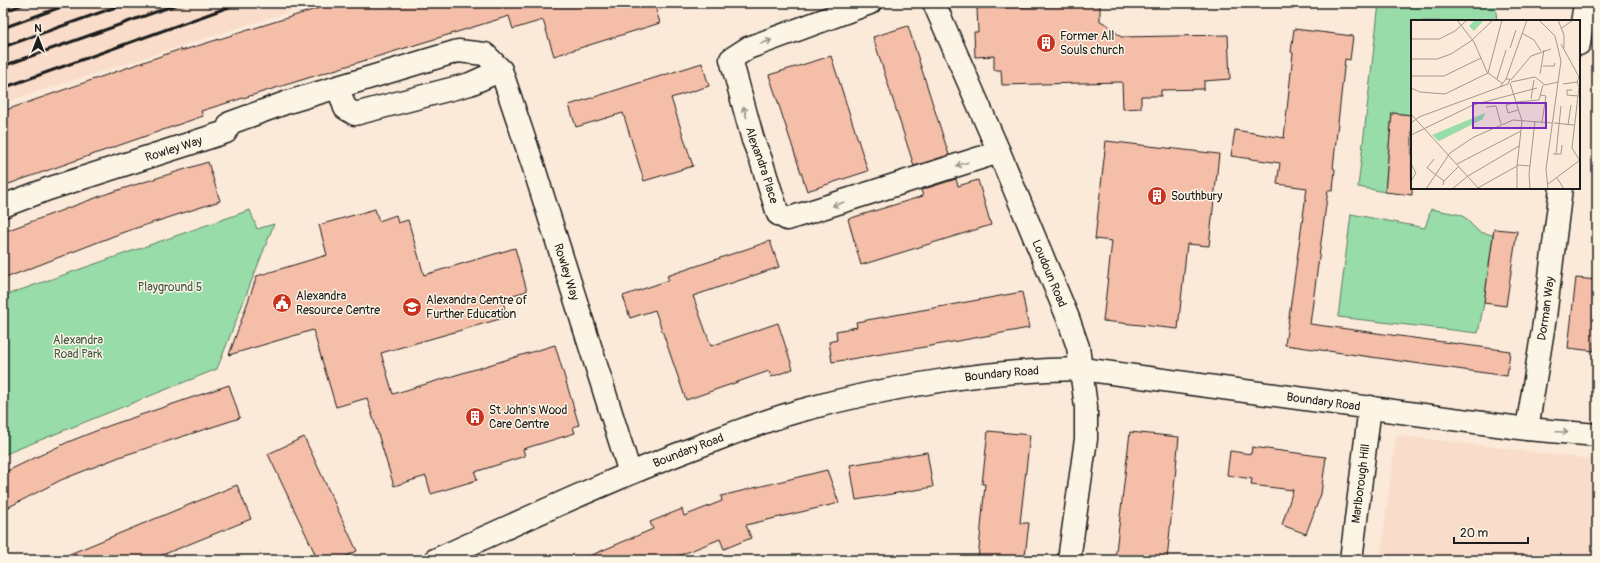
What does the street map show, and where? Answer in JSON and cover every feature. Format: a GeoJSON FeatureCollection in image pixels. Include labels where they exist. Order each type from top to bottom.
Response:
{"type":"FeatureCollection","features":[{"type":"Feature","properties":{"kind":"street","name":"Alexandra Place"},"geometry":{"type":"LineString","coordinates":[[870,3],[748,48],[731,58],[753,140],[778,214],[787,219],[999,152]]}},
{"type":"Feature","properties":{"kind":"street","name":"Loudoun Road"},"geometry":{"type":"LineString","coordinates":[[934,3],[999,152],[1068,318],[1078,348],[1086,407],[1086,439],[1069,560]]}},
{"type":"Feature","properties":{"kind":"street"},"geometry":{"type":"LineString","coordinates":[[1580,37],[1585,3]]}},
{"type":"Feature","properties":{"kind":"street","name":"Rowley Way"},"geometry":{"type":"LineString","coordinates":[[3,206],[48,188],[226,132],[230,123],[288,102],[458,51],[485,54],[500,70],[533,165],[630,473]]}},
{"type":"Feature","properties":{"kind":"street"},"geometry":{"type":"LineString","coordinates":[[338,87],[344,108],[355,114],[470,84],[500,70]]}},
{"type":"Feature","properties":{"kind":"street","name":"Dorman Way"},"geometry":{"type":"LineString","coordinates":[[1527,429],[1545,317],[1561,189]]}},
{"type":"Feature","properties":{"kind":"street","name":"Boundary Road"},"geometry":{"type":"LineString","coordinates":[[435,560],[630,473],[751,426],[838,400],[887,390],[982,376],[1041,370],[1082,369],[1527,429],[1597,435]]}},
{"type":"Feature","properties":{"kind":"street","name":"Marlborough Hill"},"geometry":{"type":"LineString","coordinates":[[1351,560],[1370,407]]}},
{"type":"Feature","properties":{"kind":"shaded area"},"geometry":{"type":"Polygon","coordinates":[[[3,3],[316,3],[3,103],[3,3]]]}},
{"type":"Feature","properties":{"kind":"shaded area"},"geometry":{"type":"Polygon","coordinates":[[[1396,435],[1597,460],[1597,560],[1380,560],[1396,435]]]}},
{"type":"Feature","properties":{"kind":"green space"},"geometry":{"type":"Polygon","coordinates":[[[1379,3],[1495,3],[1497,20],[1411,20],[1411,115],[1392,113],[1385,192],[1358,187],[1379,3]]]}},
{"type":"Feature","properties":{"kind":"green space"},"geometry":{"type":"Polygon","coordinates":[[[1431,209],[1462,215],[1479,232],[1493,235],[1484,303],[1478,333],[1338,317],[1351,214],[1425,228],[1431,209]]]}},
{"type":"Feature","properties":{"kind":"green space","name":"Alexandra Road Park"},"geometry":{"type":"Polygon","coordinates":[[[250,210],[257,229],[274,224],[217,369],[3,455],[3,296],[250,210]]]}},
{"type":"Feature","properties":{"kind":"building"},"geometry":{"type":"Polygon","coordinates":[[[335,3],[654,3],[660,23],[554,56],[543,20],[513,29],[509,16],[201,111],[203,116],[3,186],[3,111],[181,49],[181,51],[335,3]]]}},
{"type":"Feature","properties":{"kind":"building"},"geometry":{"type":"Polygon","coordinates":[[[1100,5],[1100,21],[1108,25],[1121,37],[1228,35],[1230,79],[1204,81],[1204,89],[1161,90],[1161,96],[1141,96],[1141,108],[1123,109],[1122,82],[1002,85],[1001,70],[994,70],[994,56],[975,57],[974,32],[978,32],[977,8],[1100,5]]]}},
{"type":"Feature","properties":{"kind":"building"},"geometry":{"type":"Polygon","coordinates":[[[908,26],[949,155],[914,166],[873,37],[908,26]]]}},
{"type":"Feature","properties":{"kind":"building"},"geometry":{"type":"Polygon","coordinates":[[[1294,29],[1353,36],[1350,60],[1345,59],[1333,168],[1335,169],[1333,191],[1328,190],[1310,324],[1510,351],[1507,376],[1285,345],[1307,188],[1277,184],[1280,163],[1231,156],[1235,130],[1284,138],[1294,29]]]}},
{"type":"Feature","properties":{"kind":"building"},"geometry":{"type":"Polygon","coordinates":[[[831,56],[868,171],[807,191],[769,75],[831,56]]]}},
{"type":"Feature","properties":{"kind":"building"},"geometry":{"type":"Polygon","coordinates":[[[702,63],[709,86],[671,98],[693,166],[644,181],[623,113],[576,127],[569,105],[702,63]]]}},
{"type":"Feature","properties":{"kind":"building"},"geometry":{"type":"Polygon","coordinates":[[[1392,113],[1411,115],[1412,195],[1385,192],[1392,113]]]}},
{"type":"Feature","properties":{"kind":"building","name":"Southbury"},"geometry":{"type":"Polygon","coordinates":[[[1106,141],[1219,154],[1209,246],[1187,244],[1178,329],[1103,321],[1112,241],[1095,239],[1106,141]]]}},
{"type":"Feature","properties":{"kind":"building"},"geometry":{"type":"Polygon","coordinates":[[[208,162],[220,201],[124,232],[3,279],[3,232],[109,193],[208,162]]]}},
{"type":"Feature","properties":{"kind":"building"},"geometry":{"type":"Polygon","coordinates":[[[956,179],[958,186],[978,180],[991,225],[861,265],[848,219],[923,196],[921,190],[956,179]]]}},
{"type":"Feature","properties":{"kind":"building"},"geometry":{"type":"Polygon","coordinates":[[[375,209],[379,221],[396,215],[398,223],[408,220],[424,275],[515,248],[527,291],[502,298],[507,317],[381,353],[393,394],[555,345],[579,425],[573,427],[575,433],[523,449],[525,456],[475,472],[477,480],[431,494],[426,476],[394,486],[367,398],[336,407],[313,330],[229,355],[257,276],[327,255],[319,225],[375,209]]]}},
{"type":"Feature","properties":{"kind":"building"},"geometry":{"type":"Polygon","coordinates":[[[1494,229],[1517,231],[1506,306],[1484,303],[1494,229]]]}},
{"type":"Feature","properties":{"kind":"building"},"geometry":{"type":"Polygon","coordinates":[[[770,241],[779,267],[693,296],[711,346],[778,323],[793,369],[771,377],[769,371],[686,400],[655,310],[630,318],[623,296],[669,280],[667,276],[770,241]]]}},
{"type":"Feature","properties":{"kind":"building"},"geometry":{"type":"Polygon","coordinates":[[[1576,278],[1597,280],[1597,322],[1594,351],[1568,348],[1576,278]]]}},
{"type":"Feature","properties":{"kind":"building"},"geometry":{"type":"Polygon","coordinates":[[[1022,292],[1029,328],[832,362],[829,342],[837,340],[836,331],[857,327],[856,322],[1022,292]]]}},
{"type":"Feature","properties":{"kind":"building"},"geometry":{"type":"Polygon","coordinates":[[[229,385],[240,418],[122,456],[61,480],[3,510],[3,473],[68,442],[111,425],[229,385]]]}},
{"type":"Feature","properties":{"kind":"building"},"geometry":{"type":"Polygon","coordinates":[[[988,431],[1030,435],[1020,523],[1029,523],[1025,556],[1016,556],[1015,560],[978,560],[985,484],[982,484],[988,431]]]}},
{"type":"Feature","properties":{"kind":"building"},"geometry":{"type":"Polygon","coordinates":[[[1130,432],[1179,437],[1167,560],[1115,560],[1130,432]]]}},
{"type":"Feature","properties":{"kind":"building"},"geometry":{"type":"Polygon","coordinates":[[[304,437],[357,551],[338,560],[318,560],[268,454],[304,437]]]}},
{"type":"Feature","properties":{"kind":"building"},"geometry":{"type":"Polygon","coordinates":[[[1252,447],[1326,457],[1321,494],[1306,534],[1282,525],[1293,490],[1251,485],[1252,479],[1227,475],[1230,451],[1251,454],[1252,447]]]}},
{"type":"Feature","properties":{"kind":"building"},"geometry":{"type":"Polygon","coordinates":[[[927,452],[933,487],[856,500],[850,465],[927,452]]]}},
{"type":"Feature","properties":{"kind":"building"},"geometry":{"type":"Polygon","coordinates":[[[827,470],[839,503],[746,525],[751,538],[724,549],[720,539],[668,560],[580,560],[653,529],[650,522],[682,509],[684,516],[722,501],[721,496],[827,470]]]}},
{"type":"Feature","properties":{"kind":"building"},"geometry":{"type":"Polygon","coordinates":[[[237,485],[251,519],[150,560],[55,560],[237,485]]]}},
{"type":"Feature","properties":{"kind":"railway"},"geometry":{"type":"LineString","coordinates":[[3,12],[26,3]]}},
{"type":"Feature","properties":{"kind":"railway"},"geometry":{"type":"LineString","coordinates":[[3,28],[72,3]]}},
{"type":"Feature","properties":{"kind":"railway"},"geometry":{"type":"LineString","coordinates":[[3,47],[127,3]]}},
{"type":"Feature","properties":{"kind":"railway"},"geometry":{"type":"LineString","coordinates":[[3,66],[181,3]]}},
{"type":"Feature","properties":{"kind":"railway"},"geometry":{"type":"LineString","coordinates":[[3,88],[240,3]]}},
{"type":"Feature","properties":{"kind":"place","name":"Former All Souls church"},"geometry":{"type":"Point","coordinates":[1046,43]}},
{"type":"Feature","properties":{"kind":"place","name":"Southbury"},"geometry":{"type":"Point","coordinates":[1157,196]}},
{"type":"Feature","properties":{"kind":"place","name":"Alexandra Resource Centre"},"geometry":{"type":"Point","coordinates":[282,303]}},
{"type":"Feature","properties":{"kind":"place","name":"Alexandra Centre of Further Education"},"geometry":{"type":"Point","coordinates":[412,307]}},
{"type":"Feature","properties":{"kind":"place","name":"St John's Wood Care Centre"},"geometry":{"type":"Point","coordinates":[475,417]}},
{"type":"Feature","properties":{"kind":"park label","name":"Playground 5"},"geometry":{"type":"Point","coordinates":[170,287]}}]}
